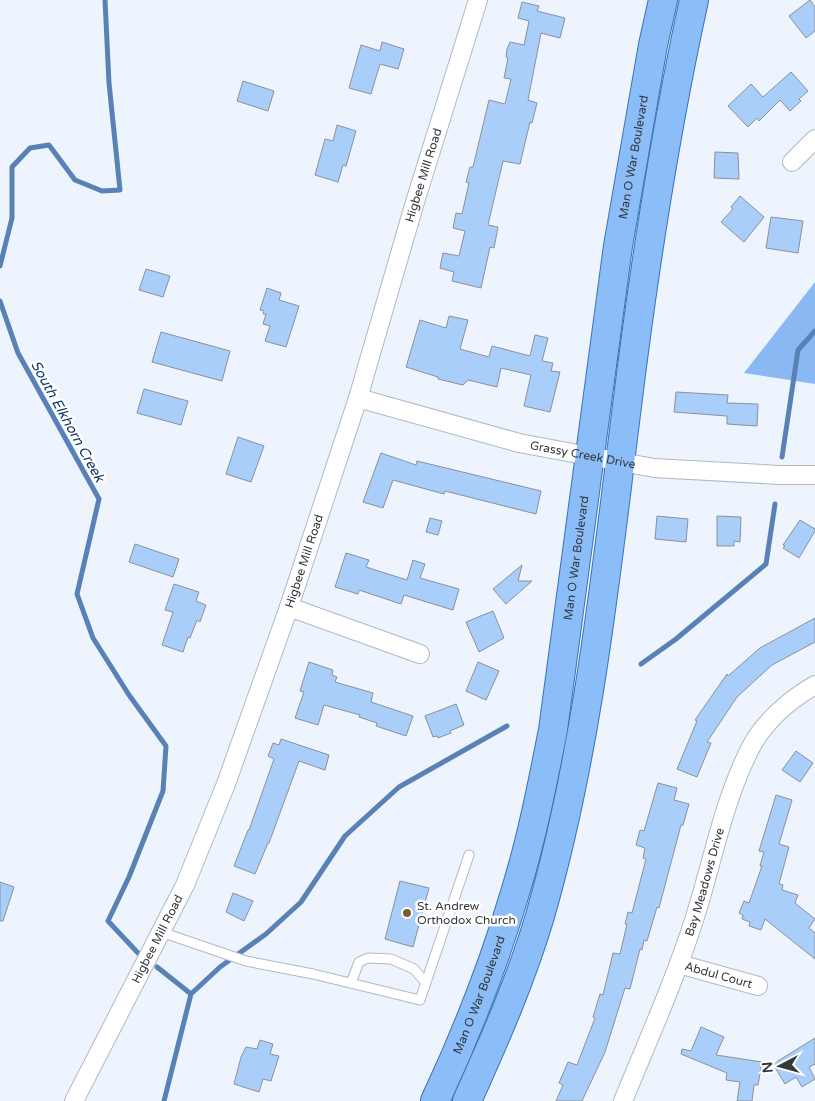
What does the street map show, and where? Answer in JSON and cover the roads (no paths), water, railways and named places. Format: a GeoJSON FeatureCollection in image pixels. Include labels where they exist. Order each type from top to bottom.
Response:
{"type":"FeatureCollection","features":[{"type":"Feature","properties":{"kind":"main road","name":"Man O War Boulevard"},"geometry":{"type":"LineString","coordinates":[[434,1101],[457,1053],[500,941],[515,895],[529,844],[553,730],[625,200],[651,55],[663,0]]}},
{"type":"Feature","properties":{"kind":"main road"},"geometry":{"type":"LineString","coordinates":[[467,1101],[497,1034],[526,959],[546,894],[565,820],[594,651],[651,228],[664,146],[694,0]]}},
{"type":"Feature","properties":{"kind":"street","name":"Higbee Mill Road"},"geometry":{"type":"LineString","coordinates":[[74,1101],[192,868],[226,784],[289,607],[358,398],[415,202],[478,0]]}},
{"type":"Feature","properties":{"kind":"street"},"geometry":{"type":"LineString","coordinates":[[792,162],[815,139]]}},
{"type":"Feature","properties":{"kind":"street","name":"Grassy Creek Drive"},"geometry":{"type":"LineString","coordinates":[[358,398],[519,443],[654,468],[702,472],[815,475]]}},
{"type":"Feature","properties":{"kind":"street"},"geometry":{"type":"LineString","coordinates":[[289,607],[420,654]]}},
{"type":"Feature","properties":{"kind":"street","name":"Bay Meadows Drive"},"geometry":{"type":"LineString","coordinates":[[623,1101],[679,964],[740,770],[753,743],[785,705],[815,685]]}},
{"type":"Feature","properties":{"kind":"street","name":"Abdul Court"},"geometry":{"type":"LineString","coordinates":[[679,964],[758,986]]}},
{"type":"Feature","properties":{"kind":"lane"},"geometry":{"type":"LineString","coordinates":[[161,932],[246,961],[420,1000],[468,855]]}},
{"type":"Feature","properties":{"kind":"lane"},"geometry":{"type":"LineString","coordinates":[[351,983],[360,962],[368,958],[391,959],[414,969],[426,983]]}},
{"type":"Feature","properties":{"kind":"waterway","name":"South Elkhorn Creek"},"geometry":{"type":"LineString","coordinates":[[0,266],[12,218],[12,167],[30,148],[49,145],[75,180],[102,191],[120,190],[109,83],[105,0]]}},
{"type":"Feature","properties":{"kind":"waterway","name":"South Elkhorn Creek"},"geometry":{"type":"LineString","coordinates":[[0,301],[18,353],[99,499],[77,594],[93,638],[129,695],[166,746],[163,791],[129,877],[108,921],[138,953]]}},
{"type":"Feature","properties":{"kind":"waterway"},"geometry":{"type":"LineString","coordinates":[[782,457],[798,350],[815,331]]}},
{"type":"Feature","properties":{"kind":"waterway"},"geometry":{"type":"LineString","coordinates":[[641,664],[676,639],[766,564],[775,504]]}},
{"type":"Feature","properties":{"kind":"waterway"},"geometry":{"type":"LineString","coordinates":[[191,994],[220,967],[266,934],[301,902],[345,836],[399,787],[507,726]]}},
{"type":"Feature","properties":{"kind":"waterway","name":"South Elkhorn Creek"},"geometry":{"type":"LineString","coordinates":[[157,967],[191,994],[164,1101]]}},
{"type":"Feature","properties":{"kind":"place","name":"St. Andrew Orthodox Church"},"geometry":{"type":"Point","coordinates":[407,913]}}]}
